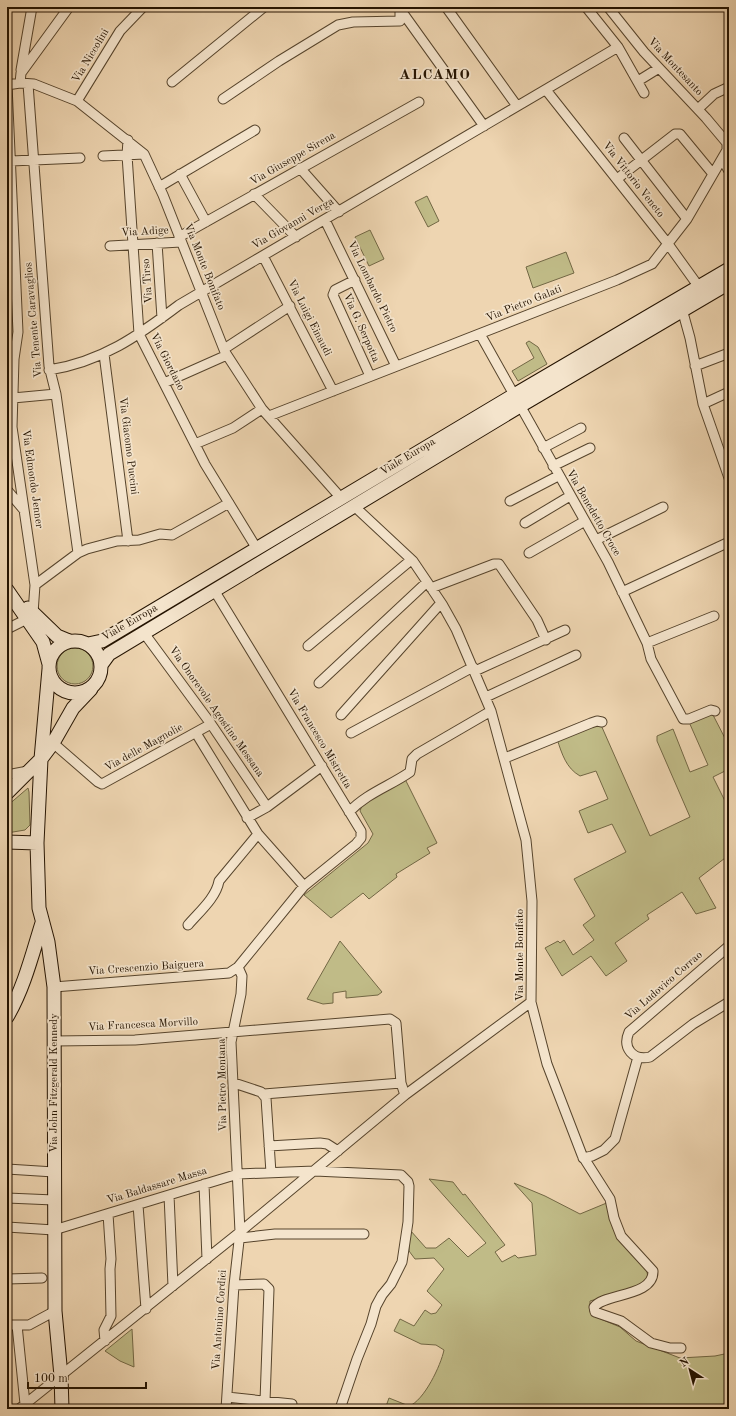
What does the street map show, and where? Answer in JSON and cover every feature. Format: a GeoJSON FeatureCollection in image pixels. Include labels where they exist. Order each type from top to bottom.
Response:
{"type":"FeatureCollection","features":[{"type":"Feature","properties":{"kind":"street","name":"Via Tenente Caravaglios"},"geometry":{"type":"LineString","coordinates":[[32,7],[23,80],[34,160],[49,370],[56,394],[78,553]]}},
{"type":"Feature","properties":{"kind":"street"},"geometry":{"type":"LineString","coordinates":[[7,85],[23,80],[69,7]]}},
{"type":"Feature","properties":{"kind":"street","name":"Via Niccolini"},"geometry":{"type":"LineString","coordinates":[[77,101],[120,31],[143,7]]}},
{"type":"Feature","properties":{"kind":"street"},"geometry":{"type":"LineString","coordinates":[[172,82],[264,7]]}},
{"type":"Feature","properties":{"kind":"street"},"geometry":{"type":"LineString","coordinates":[[222,99],[297,49],[338,25],[353,22],[400,21],[400,7]]}},
{"type":"Feature","properties":{"kind":"street"},"geometry":{"type":"LineString","coordinates":[[400,7],[484,126]]}},
{"type":"Feature","properties":{"kind":"street"},"geometry":{"type":"LineString","coordinates":[[446,7],[517,106]]}},
{"type":"Feature","properties":{"kind":"street"},"geometry":{"type":"LineString","coordinates":[[586,7],[618,47],[644,93]]}},
{"type":"Feature","properties":{"kind":"street","name":"Via Montesanto"},"geometry":{"type":"LineString","coordinates":[[608,7],[659,68],[726,139]]}},
{"type":"Feature","properties":{"kind":"street","name":"Via Giovanni Verga"},"geometry":{"type":"LineString","coordinates":[[49,370],[71,366],[104,354],[140,334],[179,305],[618,47]]}},
{"type":"Feature","properties":{"kind":"street"},"geometry":{"type":"LineString","coordinates":[[638,81],[659,68]]}},
{"type":"Feature","properties":{"kind":"street","name":"Via Monte Bonifato"},"geometry":{"type":"LineString","coordinates":[[23,80],[77,101],[144,154],[160,187],[225,352],[262,409],[341,498]]}},
{"type":"Feature","properties":{"kind":"street","name":"Via Edmondo Jenner"},"geometry":{"type":"LineString","coordinates":[[7,85],[10,167],[10,224],[16,274],[18,332],[14,359],[13,398],[10,424],[35,585],[30,616]]}},
{"type":"Feature","properties":{"kind":"street"},"geometry":{"type":"LineString","coordinates":[[698,109],[714,94],[729,87]]}},
{"type":"Feature","properties":{"kind":"street","name":"Via Vittorio Veneto"},"geometry":{"type":"LineString","coordinates":[[546,90],[668,244],[700,287]]}},
{"type":"Feature","properties":{"kind":"street","name":"Via Giuseppe Sirena"},"geometry":{"type":"LineString","coordinates":[[180,240],[206,222],[254,194],[419,102]]}},
{"type":"Feature","properties":{"kind":"street"},"geometry":{"type":"LineString","coordinates":[[160,187],[255,130]]}},
{"type":"Feature","properties":{"kind":"street"},"geometry":{"type":"LineString","coordinates":[[617,179],[676,134],[680,134],[713,174]]}},
{"type":"Feature","properties":{"kind":"street"},"geometry":{"type":"LineString","coordinates":[[624,138],[687,219]]}},
{"type":"Feature","properties":{"kind":"street","name":"Via Pietro Galati"},"geometry":{"type":"LineString","coordinates":[[269,416],[617,280],[652,264],[687,219],[727,150],[726,139]]}},
{"type":"Feature","properties":{"kind":"street","name":"Via Giordano"},"geometry":{"type":"LineString","coordinates":[[128,140],[127,155],[140,334],[195,444],[257,549]]}},
{"type":"Feature","properties":{"kind":"street"},"geometry":{"type":"LineString","coordinates":[[103,156],[144,154]]}},
{"type":"Feature","properties":{"kind":"street"},"geometry":{"type":"LineString","coordinates":[[10,167],[34,160],[80,158]]}},
{"type":"Feature","properties":{"kind":"street"},"geometry":{"type":"LineString","coordinates":[[722,159],[729,171]]}},
{"type":"Feature","properties":{"kind":"street"},"geometry":{"type":"LineString","coordinates":[[300,168],[339,212]]}},
{"type":"Feature","properties":{"kind":"street"},"geometry":{"type":"LineString","coordinates":[[180,174],[206,222]]}},
{"type":"Feature","properties":{"kind":"street"},"geometry":{"type":"LineString","coordinates":[[254,194],[296,237]]}},
{"type":"Feature","properties":{"kind":"street","name":"Via Lombardo Pietro"},"geometry":{"type":"LineString","coordinates":[[325,220],[396,366]]}},
{"type":"Feature","properties":{"kind":"street","name":"Via Adige"},"geometry":{"type":"LineString","coordinates":[[110,246],[180,240]]}},
{"type":"Feature","properties":{"kind":"street","name":"Via Tirso"},"geometry":{"type":"LineString","coordinates":[[157,243],[162,318]]}},
{"type":"Feature","properties":{"kind":"street","name":"Via Luigi Einaudi"},"geometry":{"type":"LineString","coordinates":[[263,256],[333,391]]}},
{"type":"Feature","properties":{"kind":"street","name":"Viale Europa"},"geometry":{"type":"LineString","coordinates":[[101,665],[108,654],[354,506],[517,400],[729,269]]}},
{"type":"Feature","properties":{"kind":"street"},"geometry":{"type":"LineString","coordinates":[[7,282],[16,274]]}},
{"type":"Feature","properties":{"kind":"street","name":"Via G. Serpotta"},"geometry":{"type":"LineString","coordinates":[[355,280],[335,290],[333,295],[370,376]]}},
{"type":"Feature","properties":{"kind":"street","name":"Viale Europa"},"geometry":{"type":"LineString","coordinates":[[88,644],[102,641],[341,498],[729,283]]}},
{"type":"Feature","properties":{"kind":"street"},"geometry":{"type":"LineString","coordinates":[[164,383],[225,352],[290,306]]}},
{"type":"Feature","properties":{"kind":"street"},"geometry":{"type":"LineString","coordinates":[[682,309],[690,338],[703,404],[729,478]]}},
{"type":"Feature","properties":{"kind":"street","name":"Via Benedetto Croce"},"geometry":{"type":"LineString","coordinates":[[480,334],[558,476],[596,540],[647,643],[651,659],[681,717],[689,719],[711,710],[715,711]]}},
{"type":"Feature","properties":{"kind":"street"},"geometry":{"type":"LineString","coordinates":[[695,366],[729,353]]}},
{"type":"Feature","properties":{"kind":"street","name":"Via Giacomo Puccini"},"geometry":{"type":"LineString","coordinates":[[104,354],[128,541]]}},
{"type":"Feature","properties":{"kind":"street"},"geometry":{"type":"LineString","coordinates":[[703,404],[729,392]]}},
{"type":"Feature","properties":{"kind":"street"},"geometry":{"type":"LineString","coordinates":[[13,398],[56,394]]}},
{"type":"Feature","properties":{"kind":"street"},"geometry":{"type":"LineString","coordinates":[[195,444],[233,428],[262,409]]}},
{"type":"Feature","properties":{"kind":"street"},"geometry":{"type":"LineString","coordinates":[[543,448],[581,428]]}},
{"type":"Feature","properties":{"kind":"street"},"geometry":{"type":"LineString","coordinates":[[553,466],[590,448]]}},
{"type":"Feature","properties":{"kind":"street"},"geometry":{"type":"LineString","coordinates":[[510,501],[558,476]]}},
{"type":"Feature","properties":{"kind":"street"},"geometry":{"type":"LineString","coordinates":[[7,490],[24,510]]}},
{"type":"Feature","properties":{"kind":"street"},"geometry":{"type":"LineString","coordinates":[[525,523],[570,496]]}},
{"type":"Feature","properties":{"kind":"street"},"geometry":{"type":"LineString","coordinates":[[35,585],[78,553],[87,549],[117,541],[139,540],[160,534],[172,536],[229,503]]}},
{"type":"Feature","properties":{"kind":"street","name":"Via Monte Bonifato"},"geometry":{"type":"LineString","coordinates":[[354,506],[411,560],[441,603],[456,629],[486,697],[505,758],[526,840],[529,859],[532,901],[531,1002],[547,1064],[583,1158],[610,1199],[614,1218],[622,1236],[637,1255],[650,1266],[653,1273],[649,1281],[636,1291],[596,1304],[594,1312],[621,1321],[651,1343],[670,1348],[681,1348]]}},
{"type":"Feature","properties":{"kind":"street"},"geometry":{"type":"LineString","coordinates":[[596,540],[663,507]]}},
{"type":"Feature","properties":{"kind":"street"},"geometry":{"type":"LineString","coordinates":[[529,553],[585,521]]}},
{"type":"Feature","properties":{"kind":"street"},"geometry":{"type":"LineString","coordinates":[[622,592],[729,542]]}},
{"type":"Feature","properties":{"kind":"street"},"geometry":{"type":"LineString","coordinates":[[308,646],[411,560]]}},
{"type":"Feature","properties":{"kind":"street"},"geometry":{"type":"LineString","coordinates":[[319,683],[429,585],[494,564],[499,564],[537,620],[546,640]]}},
{"type":"Feature","properties":{"kind":"street"},"geometry":{"type":"LineString","coordinates":[[7,589],[30,616],[57,636],[69,641],[79,641],[88,644],[97,653],[101,665],[98,680],[73,708],[53,743],[40,759],[7,793]]}},
{"type":"Feature","properties":{"kind":"street","name":"Via Francesco Mistretta"},"geometry":{"type":"LineString","coordinates":[[214,590],[361,831],[361,838],[304,886]]}},
{"type":"Feature","properties":{"kind":"street"},"geometry":{"type":"LineString","coordinates":[[341,715],[441,603]]}},
{"type":"Feature","properties":{"kind":"street"},"geometry":{"type":"LineString","coordinates":[[7,629],[30,616]]}},
{"type":"Feature","properties":{"kind":"street"},"geometry":{"type":"LineString","coordinates":[[30,616],[43,642],[51,678],[62,690],[78,693],[93,686]]}},
{"type":"Feature","properties":{"kind":"street"},"geometry":{"type":"LineString","coordinates":[[647,643],[714,616]]}},
{"type":"Feature","properties":{"kind":"street"},"geometry":{"type":"LineString","coordinates":[[352,733],[474,669],[546,640],[566,630]]}},
{"type":"Feature","properties":{"kind":"street","name":"Via Onorevole Agostino Messana"},"geometry":{"type":"LineString","coordinates":[[144,632],[211,724],[267,807]]}},
{"type":"Feature","properties":{"kind":"street"},"geometry":{"type":"LineString","coordinates":[[49,667],[55,649],[69,641]]}},
{"type":"Feature","properties":{"kind":"street"},"geometry":{"type":"LineString","coordinates":[[486,697],[576,656]]}},
{"type":"Feature","properties":{"kind":"street","name":"Via John Fitzgerald Kennedy"},"geometry":{"type":"LineString","coordinates":[[49,667],[40,759],[37,843],[39,908],[43,921],[54,987],[55,1311],[61,1376],[62,1409]]}},
{"type":"Feature","properties":{"kind":"street"},"geometry":{"type":"LineString","coordinates":[[349,812],[359,802],[372,793],[410,772],[412,759],[417,754],[491,711]]}},
{"type":"Feature","properties":{"kind":"street"},"geometry":{"type":"LineString","coordinates":[[505,758],[591,722],[602,722]]}},
{"type":"Feature","properties":{"kind":"street","name":"Via delle Magnolie"},"geometry":{"type":"LineString","coordinates":[[53,743],[102,784],[178,740],[196,733],[211,724]]}},
{"type":"Feature","properties":{"kind":"street"},"geometry":{"type":"LineString","coordinates":[[196,733],[258,834],[304,886],[238,967]]}},
{"type":"Feature","properties":{"kind":"street"},"geometry":{"type":"LineString","coordinates":[[247,818],[267,807],[322,766]]}},
{"type":"Feature","properties":{"kind":"street"},"geometry":{"type":"LineString","coordinates":[[7,775],[28,771]]}},
{"type":"Feature","properties":{"kind":"street"},"geometry":{"type":"LineString","coordinates":[[188,925],[212,897],[218,889],[220,881],[258,834]]}},
{"type":"Feature","properties":{"kind":"street"},"geometry":{"type":"LineString","coordinates":[[7,842],[37,843]]}},
{"type":"Feature","properties":{"kind":"street"},"geometry":{"type":"LineString","coordinates":[[7,1017],[25,979],[43,921]]}},
{"type":"Feature","properties":{"kind":"street","name":"Via Ludovico Corrao"},"geometry":{"type":"LineString","coordinates":[[638,1057],[630,1052],[628,1048],[626,1042],[629,1032],[729,946]]}},
{"type":"Feature","properties":{"kind":"street","name":"Via Crescenzio Baiguera"},"geometry":{"type":"LineString","coordinates":[[54,987],[229,973],[238,967]]}},
{"type":"Feature","properties":{"kind":"street","name":"Via Pietro Montana"},"geometry":{"type":"LineString","coordinates":[[238,967],[242,976],[241,994],[231,1042],[240,1235]]}},
{"type":"Feature","properties":{"kind":"street"},"geometry":{"type":"LineString","coordinates":[[22,1407],[207,1259],[240,1235],[404,1095],[531,1002]]}},
{"type":"Feature","properties":{"kind":"street"},"geometry":{"type":"LineString","coordinates":[[583,1158],[592,1156],[604,1150],[615,1139],[638,1057],[650,1057],[693,1024],[729,1002]]}},
{"type":"Feature","properties":{"kind":"street","name":"Via Francesca Morvillo"},"geometry":{"type":"LineString","coordinates":[[54,1041],[135,1040],[234,1031],[393,1020],[396,1023],[401,1083]]}},
{"type":"Feature","properties":{"kind":"street"},"geometry":{"type":"LineString","coordinates":[[234,1083],[264,1094],[401,1083],[404,1095]]}},
{"type":"Feature","properties":{"kind":"street"},"geometry":{"type":"LineString","coordinates":[[264,1094],[266,1098],[271,1173]]}},
{"type":"Feature","properties":{"kind":"street"},"geometry":{"type":"LineString","coordinates":[[269,1146],[320,1143],[327,1144],[338,1151]]}},
{"type":"Feature","properties":{"kind":"street"},"geometry":{"type":"LineString","coordinates":[[7,1169],[54,1172]]}},
{"type":"Feature","properties":{"kind":"street","name":"Via Baldassare Massa"},"geometry":{"type":"LineString","coordinates":[[7,1227],[54,1230],[238,1174],[315,1171],[401,1176],[408,1182],[409,1186],[408,1222],[402,1262],[391,1284],[382,1295],[376,1306],[371,1324],[356,1359],[340,1409]]}},
{"type":"Feature","properties":{"kind":"street"},"geometry":{"type":"LineString","coordinates":[[204,1184],[207,1259]]}},
{"type":"Feature","properties":{"kind":"street"},"geometry":{"type":"LineString","coordinates":[[169,1195],[173,1286]]}},
{"type":"Feature","properties":{"kind":"street"},"geometry":{"type":"LineString","coordinates":[[7,1198],[54,1200]]}},
{"type":"Feature","properties":{"kind":"street"},"geometry":{"type":"LineString","coordinates":[[138,1205],[146,1309]]}},
{"type":"Feature","properties":{"kind":"street"},"geometry":{"type":"LineString","coordinates":[[105,1341],[104,1330],[111,1316],[111,1259],[108,1214]]}},
{"type":"Feature","properties":{"kind":"street"},"geometry":{"type":"LineString","coordinates":[[240,1235],[364,1234]]}},
{"type":"Feature","properties":{"kind":"street","name":"Via Antonino Cordici"},"geometry":{"type":"LineString","coordinates":[[226,1409],[234,1285],[240,1235]]}},
{"type":"Feature","properties":{"kind":"street"},"geometry":{"type":"LineString","coordinates":[[7,1279],[42,1278]]}},
{"type":"Feature","properties":{"kind":"street"},"geometry":{"type":"LineString","coordinates":[[234,1285],[264,1284],[269,1289],[265,1401]]}},
{"type":"Feature","properties":{"kind":"street"},"geometry":{"type":"LineString","coordinates":[[7,1325],[29,1325],[55,1311]]}},
{"type":"Feature","properties":{"kind":"street"},"geometry":{"type":"LineString","coordinates":[[17,1325],[22,1407]]}},
{"type":"Feature","properties":{"kind":"street"},"geometry":{"type":"LineString","coordinates":[[226,1397],[292,1404]]}},
{"type":"Feature","properties":{"kind":"shaded area"},"geometry":{"type":"Polygon","coordinates":[[[427,196],[439,221],[428,227],[415,202],[427,196]]]}},
{"type":"Feature","properties":{"kind":"shaded area"},"geometry":{"type":"Polygon","coordinates":[[[370,230],[384,259],[369,266],[355,237],[370,230]]]}},
{"type":"Feature","properties":{"kind":"shaded area"},"geometry":{"type":"Polygon","coordinates":[[[566,252],[574,273],[533,288],[526,267],[566,252]]]}},
{"type":"Feature","properties":{"kind":"shaded area"},"geometry":{"type":"Polygon","coordinates":[[[529,341],[538,347],[547,364],[518,381],[512,371],[534,358],[526,343],[529,341]]]}},
{"type":"Feature","properties":{"kind":"shaded area"},"geometry":{"type":"Polygon","coordinates":[[[79,648],[88,653],[92,659],[92,673],[88,679],[79,684],[71,684],[62,679],[58,673],[57,662],[62,653],[68,649],[79,648]]]}},
{"type":"Feature","properties":{"kind":"shaded area"},"geometry":{"type":"Polygon","coordinates":[[[710,713],[713,715],[729,746],[729,769],[713,777],[729,809],[729,855],[699,878],[716,908],[696,914],[682,892],[647,915],[649,919],[615,943],[627,961],[606,976],[591,956],[562,976],[545,948],[558,941],[560,943],[564,940],[573,955],[594,940],[583,925],[595,916],[574,879],[626,852],[612,824],[588,833],[579,811],[608,799],[596,771],[580,776],[575,773],[565,760],[557,739],[590,724],[601,725],[650,836],[690,817],[657,741],[657,736],[673,729],[690,772],[708,765],[689,722],[710,713]]]}},
{"type":"Feature","properties":{"kind":"shaded area"},"geometry":{"type":"Polygon","coordinates":[[[405,779],[437,843],[427,848],[430,853],[396,874],[397,877],[369,899],[363,893],[331,918],[304,895],[368,843],[373,834],[360,811],[363,803],[405,779]]]}},
{"type":"Feature","properties":{"kind":"shaded area"},"geometry":{"type":"Polygon","coordinates":[[[28,788],[30,825],[25,830],[7,833],[7,806],[28,788]]]}},
{"type":"Feature","properties":{"kind":"shaded area"},"geometry":{"type":"Polygon","coordinates":[[[340,941],[382,992],[378,995],[346,998],[346,991],[333,993],[333,1003],[323,1004],[307,999],[340,941]]]}},
{"type":"Feature","properties":{"kind":"shaded area"},"geometry":{"type":"Polygon","coordinates":[[[429,1179],[453,1182],[463,1195],[465,1194],[505,1245],[495,1252],[502,1262],[515,1255],[518,1258],[536,1255],[532,1203],[514,1183],[545,1196],[580,1214],[609,1202],[622,1241],[629,1252],[645,1267],[647,1271],[647,1279],[633,1289],[590,1301],[590,1312],[596,1317],[620,1327],[636,1341],[680,1358],[715,1356],[729,1353],[729,1409],[385,1409],[389,1398],[409,1406],[415,1403],[426,1390],[436,1373],[444,1350],[436,1345],[421,1344],[394,1331],[400,1319],[414,1326],[425,1310],[431,1314],[436,1313],[442,1305],[427,1291],[444,1269],[434,1258],[415,1259],[409,1251],[410,1230],[426,1248],[436,1248],[449,1238],[468,1257],[486,1243],[429,1179]]]}},
{"type":"Feature","properties":{"kind":"shaded area"},"geometry":{"type":"Polygon","coordinates":[[[132,1329],[134,1367],[120,1361],[105,1351],[132,1329]]]}},
{"type":"Feature","properties":{"kind":"district","name":"ALCAMO"},"geometry":{"type":"Point","coordinates":[435,75]}}]}
